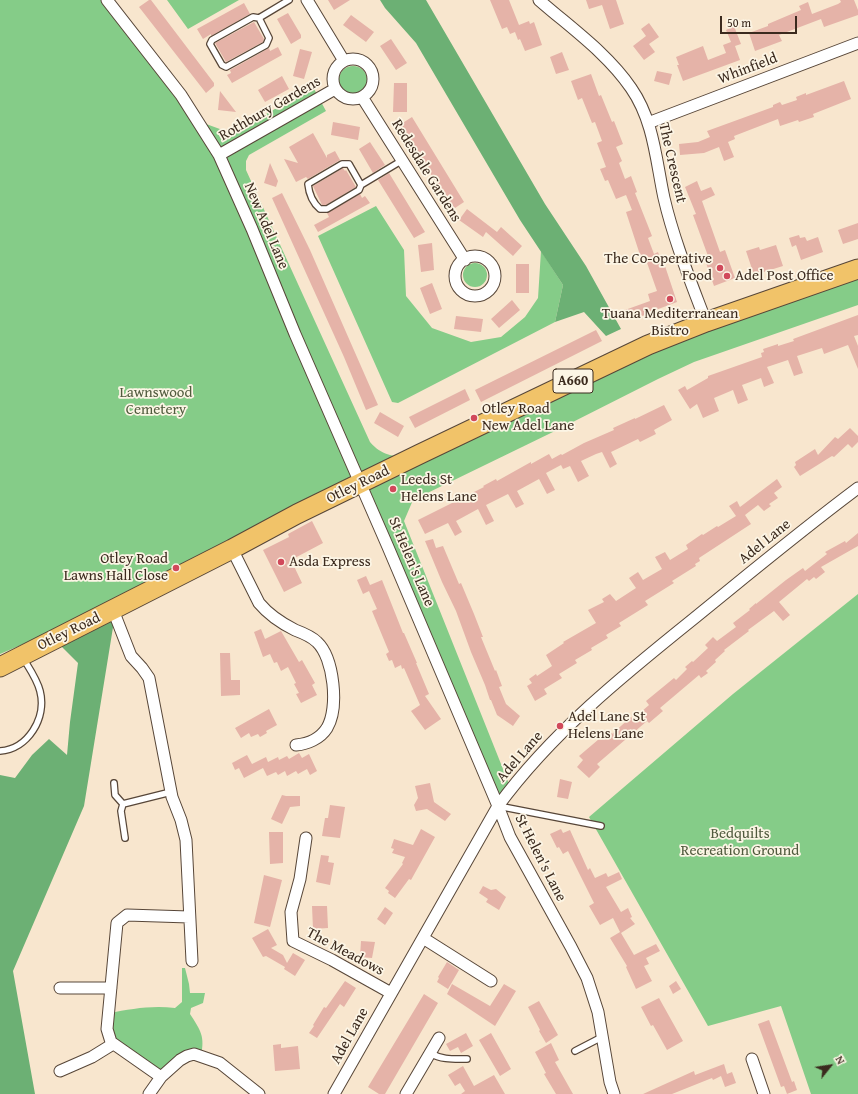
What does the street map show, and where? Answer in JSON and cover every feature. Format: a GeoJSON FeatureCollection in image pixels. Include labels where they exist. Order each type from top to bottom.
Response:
{"type":"FeatureCollection","features":[{"type":"Feature","properties":{"kind":"highway","name":"Otley Road"},"geometry":{"type":"LineString","coordinates":[[0,667],[232,549],[297,514],[361,484],[426,450],[648,345],[706,322],[858,269]]}},
{"type":"Feature","properties":{"kind":"street","name":"New Adel Lane"},"geometry":{"type":"LineString","coordinates":[[107,0],[181,95],[219,155],[252,230],[294,334],[361,484]]}},
{"type":"Feature","properties":{"kind":"street"},"geometry":{"type":"LineString","coordinates":[[307,0],[344,61]]}},
{"type":"Feature","properties":{"kind":"street","name":"The Crescent"},"geometry":{"type":"LineString","coordinates":[[539,0],[613,64],[632,90],[648,122],[664,199],[674,235],[706,322]]}},
{"type":"Feature","properties":{"kind":"street","name":"Whinfield"},"geometry":{"type":"LineString","coordinates":[[648,122],[858,43]]}},
{"type":"Feature","properties":{"kind":"street"},"geometry":{"type":"LineString","coordinates":[[351,59],[359,60],[365,63],[372,74],[372,86],[370,91],[356,100],[340,95],[335,89],[333,79],[336,69],[344,61],[351,59]]}},
{"type":"Feature","properties":{"kind":"street","name":"Rothbury Gardens"},"geometry":{"type":"LineString","coordinates":[[219,155],[335,89]]}},
{"type":"Feature","properties":{"kind":"street","name":"Redesdale Gardens"},"geometry":{"type":"LineString","coordinates":[[362,97],[401,161],[465,260]]}},
{"type":"Feature","properties":{"kind":"street","name":"St Helen's Lane"},"geometry":{"type":"LineString","coordinates":[[361,484],[510,837],[587,978],[598,1012],[610,1082],[614,1094]]}},
{"type":"Feature","properties":{"kind":"street","name":"Adel Lane"},"geometry":{"type":"LineString","coordinates":[[337,1093],[422,938],[498,806],[511,789],[556,738],[632,668],[812,522],[858,488]]}},
{"type":"Feature","properties":{"kind":"street"},"geometry":{"type":"LineString","coordinates":[[232,549],[265,610],[283,624],[316,641],[324,650],[328,661],[331,677],[333,707],[331,719],[327,728],[322,734],[309,742],[296,745]]}},
{"type":"Feature","properties":{"kind":"street"},"geometry":{"type":"LineString","coordinates":[[113,610],[131,656],[149,678],[172,792],[186,840],[192,960]]}},
{"type":"Feature","properties":{"kind":"street","name":"The Meadows"},"geometry":{"type":"LineString","coordinates":[[306,838],[300,879],[291,912],[293,941],[332,960],[391,993]]}},
{"type":"Feature","properties":{"kind":"street"},"geometry":{"type":"LineString","coordinates":[[161,1077],[110,1042],[107,1029],[117,923],[127,915],[189,916]]}},
{"type":"Feature","properties":{"kind":"street"},"geometry":{"type":"LineString","coordinates":[[422,938],[491,981]]}},
{"type":"Feature","properties":{"kind":"street"},"geometry":{"type":"LineString","coordinates":[[60,988],[111,988]]}},
{"type":"Feature","properties":{"kind":"street"},"geometry":{"type":"LineString","coordinates":[[406,1094],[439,1038]]}},
{"type":"Feature","properties":{"kind":"street"},"geometry":{"type":"LineString","coordinates":[[60,1071],[92,1057],[113,1044]]}},
{"type":"Feature","properties":{"kind":"street"},"geometry":{"type":"LineString","coordinates":[[149,1094],[161,1077],[180,1060],[186,1056],[194,1054],[220,1063],[259,1094]]}},
{"type":"Feature","properties":{"kind":"street"},"geometry":{"type":"LineString","coordinates":[[752,1059],[764,1094]]}},
{"type":"Feature","properties":{"kind":"lane"},"geometry":{"type":"LineString","coordinates":[[259,18],[269,38],[266,45],[226,67],[222,65],[210,44],[212,40],[253,17],[259,18],[289,0]]}},
{"type":"Feature","properties":{"kind":"lane"},"geometry":{"type":"LineString","coordinates":[[361,184],[401,161]]}},
{"type":"Feature","properties":{"kind":"lane"},"geometry":{"type":"LineString","coordinates":[[342,164],[348,164],[361,184],[360,190],[327,209],[320,209],[308,192],[308,184],[342,164]]}},
{"type":"Feature","properties":{"kind":"lane"},"geometry":{"type":"LineString","coordinates":[[0,751],[17,747],[28,739],[38,720],[41,710],[41,692],[21,655]]}},
{"type":"Feature","properties":{"kind":"lane"},"geometry":{"type":"LineString","coordinates":[[114,783],[115,795],[123,804]]}},
{"type":"Feature","properties":{"kind":"lane"},"geometry":{"type":"LineString","coordinates":[[123,804],[172,792]]}},
{"type":"Feature","properties":{"kind":"lane"},"geometry":{"type":"LineString","coordinates":[[123,804],[121,811],[124,838]]}},
{"type":"Feature","properties":{"kind":"lane"},"geometry":{"type":"LineString","coordinates":[[498,806],[601,826]]}},
{"type":"Feature","properties":{"kind":"lane"},"geometry":{"type":"LineString","coordinates":[[575,1051],[602,1037]]}},
{"type":"Feature","properties":{"kind":"lane"},"geometry":{"type":"LineString","coordinates":[[430,1052],[437,1057],[444,1059],[467,1060]]}},
{"type":"Feature","properties":{"kind":"green space","name":"Lawnswood Cemetery"},"geometry":{"type":"Polygon","coordinates":[[[0,0],[105,0],[198,121],[228,132],[235,132],[313,87],[326,111],[249,155],[246,161],[246,170],[370,442],[374,447],[388,454],[409,459],[648,345],[858,269],[858,305],[694,362],[413,500],[404,521],[511,789],[498,806],[356,474],[42,636],[0,654],[0,0]]]}},
{"type":"Feature","properties":{"kind":"green space"},"geometry":{"type":"Polygon","coordinates":[[[167,0],[239,0],[188,29],[167,0]]]}},
{"type":"Feature","properties":{"kind":"green space"},"geometry":{"type":"Polygon","coordinates":[[[380,0],[426,0],[545,204],[586,266],[621,329],[606,336],[584,312],[555,322],[563,285],[520,220],[416,43],[385,8],[380,0]]]}},
{"type":"Feature","properties":{"kind":"green space"},"geometry":{"type":"Polygon","coordinates":[[[353,66],[363,70],[367,80],[363,90],[353,94],[343,90],[339,80],[343,70],[353,66]]]}},
{"type":"Feature","properties":{"kind":"green space"},"geometry":{"type":"Polygon","coordinates":[[[376,206],[404,250],[406,296],[432,328],[471,342],[501,337],[525,317],[538,298],[541,251],[563,285],[555,322],[398,403],[392,402],[318,236],[376,206]]]}},
{"type":"Feature","properties":{"kind":"green space"},"geometry":{"type":"Polygon","coordinates":[[[475,263],[484,266],[487,275],[484,284],[475,287],[466,284],[463,275],[466,266],[475,263]]]}},
{"type":"Feature","properties":{"kind":"green space","name":"Bedquilts Recreation Ground"},"geometry":{"type":"Polygon","coordinates":[[[858,594],[858,1094],[811,1094],[781,1006],[708,1026],[589,817],[733,694],[858,594]]]}},
{"type":"Feature","properties":{"kind":"green space"},"geometry":{"type":"Polygon","coordinates":[[[115,615],[84,806],[13,971],[35,1094],[0,1094],[0,775],[15,778],[32,755],[49,739],[67,755],[78,663],[58,643],[115,615]]]}},
{"type":"Feature","properties":{"kind":"green space"},"geometry":{"type":"Polygon","coordinates":[[[182,968],[185,968],[190,993],[205,993],[203,1003],[191,1008],[190,1014],[201,1034],[203,1043],[201,1056],[194,1054],[161,1077],[111,1042],[109,1013],[150,1007],[175,1008],[182,1002],[182,968]]]}},
{"type":"Feature","properties":{"kind":"building"},"geometry":{"type":"Polygon","coordinates":[[[151,0],[214,83],[214,86],[206,93],[139,7],[151,0]]]}},
{"type":"Feature","properties":{"kind":"building"},"geometry":{"type":"Polygon","coordinates":[[[328,0],[350,0],[334,10],[328,0]]]}},
{"type":"Feature","properties":{"kind":"building"},"geometry":{"type":"Polygon","coordinates":[[[490,0],[509,0],[519,25],[529,21],[530,24],[534,22],[542,45],[525,51],[515,32],[510,34],[507,27],[502,29],[490,0]]]}},
{"type":"Feature","properties":{"kind":"building"},"geometry":{"type":"Polygon","coordinates":[[[586,0],[616,0],[624,24],[610,29],[602,5],[589,9],[586,0]]]}},
{"type":"Feature","properties":{"kind":"building"},"geometry":{"type":"Polygon","coordinates":[[[840,0],[854,0],[858,10],[858,15],[824,27],[821,19],[779,35],[782,41],[755,51],[749,33],[768,26],[768,24],[801,10],[799,6],[808,2],[812,14],[838,4],[841,2],[840,0]]]}},
{"type":"Feature","properties":{"kind":"building"},"geometry":{"type":"Polygon","coordinates":[[[244,3],[250,14],[203,39],[197,29],[244,3]]]}},
{"type":"Feature","properties":{"kind":"building"},"geometry":{"type":"Polygon","coordinates":[[[288,13],[301,35],[301,38],[291,44],[277,19],[288,13]]]}},
{"type":"Feature","properties":{"kind":"building"},"geometry":{"type":"Polygon","coordinates":[[[351,15],[374,32],[366,42],[343,25],[351,15]]]}},
{"type":"Feature","properties":{"kind":"building"},"geometry":{"type":"Polygon","coordinates":[[[254,22],[264,39],[263,42],[226,62],[215,43],[254,22]]]}},
{"type":"Feature","properties":{"kind":"building"},"geometry":{"type":"Polygon","coordinates":[[[649,23],[659,37],[649,44],[655,52],[644,60],[633,46],[646,36],[641,29],[649,23]]]}},
{"type":"Feature","properties":{"kind":"building"},"geometry":{"type":"Polygon","coordinates":[[[734,26],[741,44],[735,46],[740,60],[683,81],[677,65],[679,65],[676,57],[703,46],[708,60],[726,53],[723,45],[731,42],[726,30],[734,26]]]}},
{"type":"Feature","properties":{"kind":"building"},"geometry":{"type":"Polygon","coordinates":[[[391,39],[407,63],[396,70],[380,46],[391,39]]]}},
{"type":"Feature","properties":{"kind":"building"},"geometry":{"type":"Polygon","coordinates":[[[278,47],[282,55],[232,83],[227,75],[231,73],[230,70],[269,48],[270,51],[278,47]]]}},
{"type":"Feature","properties":{"kind":"building"},"geometry":{"type":"Polygon","coordinates":[[[300,49],[312,52],[304,79],[293,76],[300,49]]]}},
{"type":"Feature","properties":{"kind":"building"},"geometry":{"type":"Polygon","coordinates":[[[562,52],[569,70],[556,74],[550,57],[562,52]]]}},
{"type":"Feature","properties":{"kind":"building"},"geometry":{"type":"Polygon","coordinates":[[[657,71],[672,74],[669,85],[654,81],[657,71]]]}},
{"type":"Feature","properties":{"kind":"building"},"geometry":{"type":"Polygon","coordinates":[[[591,74],[599,96],[601,95],[612,122],[614,121],[623,144],[616,147],[622,161],[619,163],[625,179],[631,176],[637,192],[635,193],[652,236],[648,238],[654,254],[658,252],[662,264],[664,263],[677,302],[629,320],[625,310],[650,301],[648,294],[657,291],[645,257],[641,258],[626,212],[632,210],[626,195],[616,199],[608,180],[605,181],[600,169],[606,167],[597,143],[602,141],[595,122],[592,123],[582,98],[578,100],[571,81],[591,74]]]}},
{"type":"Feature","properties":{"kind":"building"},"geometry":{"type":"Polygon","coordinates":[[[282,76],[289,89],[265,102],[258,90],[282,76]]]}},
{"type":"Feature","properties":{"kind":"building"},"geometry":{"type":"Polygon","coordinates":[[[844,81],[851,99],[813,114],[814,117],[799,122],[798,120],[780,126],[778,119],[734,136],[735,139],[728,142],[734,157],[724,161],[719,147],[704,153],[680,155],[679,144],[698,142],[710,137],[707,131],[773,107],[773,105],[780,102],[782,105],[797,100],[796,97],[806,93],[806,95],[844,81]]]}},
{"type":"Feature","properties":{"kind":"building"},"geometry":{"type":"Polygon","coordinates":[[[394,83],[407,83],[407,112],[393,112],[394,83]]]}},
{"type":"Feature","properties":{"kind":"building"},"geometry":{"type":"Polygon","coordinates":[[[220,91],[236,112],[218,110],[220,91]]]}},
{"type":"Feature","properties":{"kind":"building"},"geometry":{"type":"Polygon","coordinates":[[[412,117],[464,202],[452,210],[401,124],[412,117]]]}},
{"type":"Feature","properties":{"kind":"building"},"geometry":{"type":"Polygon","coordinates":[[[333,122],[360,127],[358,140],[331,135],[333,122]]]}},
{"type":"Feature","properties":{"kind":"building"},"geometry":{"type":"Polygon","coordinates":[[[313,133],[327,158],[327,155],[335,151],[340,160],[308,179],[306,177],[296,182],[284,159],[298,163],[289,147],[313,133]]]}},
{"type":"Feature","properties":{"kind":"building"},"geometry":{"type":"Polygon","coordinates":[[[370,142],[385,165],[373,173],[359,149],[370,142]]]}},
{"type":"Feature","properties":{"kind":"building"},"geometry":{"type":"Polygon","coordinates":[[[270,163],[278,181],[276,187],[264,183],[270,163]]]}},
{"type":"Feature","properties":{"kind":"building"},"geometry":{"type":"Polygon","coordinates":[[[343,168],[345,171],[346,170],[356,187],[326,205],[322,205],[313,186],[343,168]]]}},
{"type":"Feature","properties":{"kind":"building"},"geometry":{"type":"Polygon","coordinates":[[[389,173],[425,232],[414,238],[378,180],[389,173]]]}},
{"type":"Feature","properties":{"kind":"building"},"geometry":{"type":"Polygon","coordinates":[[[697,181],[701,191],[711,187],[715,195],[702,201],[720,252],[725,250],[735,278],[714,286],[704,257],[708,256],[693,215],[696,214],[685,187],[697,181]]]}},
{"type":"Feature","properties":{"kind":"building"},"geometry":{"type":"Polygon","coordinates":[[[282,193],[310,250],[378,405],[366,410],[344,357],[272,198],[282,193]]]}},
{"type":"Feature","properties":{"kind":"building"},"geometry":{"type":"Polygon","coordinates":[[[360,194],[362,198],[365,196],[370,203],[318,232],[314,225],[329,217],[327,213],[360,194]]]}},
{"type":"Feature","properties":{"kind":"building"},"geometry":{"type":"Polygon","coordinates":[[[467,209],[497,232],[501,227],[522,246],[513,256],[486,232],[483,237],[459,220],[467,209]]]}},
{"type":"Feature","properties":{"kind":"building"},"geometry":{"type":"Polygon","coordinates":[[[858,223],[858,239],[843,244],[838,230],[858,223]]]}},
{"type":"Feature","properties":{"kind":"building"},"geometry":{"type":"Polygon","coordinates":[[[799,235],[800,238],[805,237],[807,241],[818,237],[823,252],[801,260],[796,245],[792,247],[789,238],[799,235]]]}},
{"type":"Feature","properties":{"kind":"building"},"geometry":{"type":"Polygon","coordinates":[[[432,243],[434,270],[421,272],[418,245],[432,243]]]}},
{"type":"Feature","properties":{"kind":"building"},"geometry":{"type":"Polygon","coordinates":[[[776,245],[783,266],[754,275],[746,251],[759,247],[760,250],[776,245]]]}},
{"type":"Feature","properties":{"kind":"building"},"geometry":{"type":"Polygon","coordinates":[[[516,264],[529,264],[529,293],[516,293],[516,264]]]}},
{"type":"Feature","properties":{"kind":"building"},"geometry":{"type":"Polygon","coordinates":[[[432,283],[442,309],[430,314],[420,288],[432,283]]]}},
{"type":"Feature","properties":{"kind":"building"},"geometry":{"type":"Polygon","coordinates":[[[512,300],[520,310],[499,328],[491,319],[512,300]]]}},
{"type":"Feature","properties":{"kind":"building"},"geometry":{"type":"Polygon","coordinates":[[[858,315],[858,335],[854,336],[858,346],[858,369],[848,345],[824,354],[822,348],[797,356],[803,373],[794,376],[788,360],[767,367],[774,383],[764,387],[761,378],[742,385],[748,400],[738,404],[733,390],[714,398],[719,411],[703,418],[697,404],[690,409],[678,390],[685,386],[687,390],[708,378],[708,376],[762,357],[761,353],[764,352],[763,349],[794,341],[793,339],[858,315]]]}},
{"type":"Feature","properties":{"kind":"building"},"geometry":{"type":"Polygon","coordinates":[[[456,316],[483,319],[481,332],[454,329],[456,316]]]}},
{"type":"Feature","properties":{"kind":"building"},"geometry":{"type":"Polygon","coordinates":[[[596,330],[602,341],[481,402],[475,390],[596,330]]]}},
{"type":"Feature","properties":{"kind":"building"},"geometry":{"type":"Polygon","coordinates":[[[465,389],[470,400],[415,428],[409,417],[465,389]]]}},
{"type":"Feature","properties":{"kind":"building"},"geometry":{"type":"Polygon","coordinates":[[[664,405],[672,420],[654,430],[656,434],[640,442],[638,439],[611,452],[617,464],[610,468],[602,452],[596,454],[581,461],[589,476],[578,482],[570,466],[563,469],[561,465],[546,473],[555,490],[547,494],[539,479],[517,491],[524,504],[516,508],[508,494],[486,505],[494,521],[486,525],[478,509],[456,521],[462,532],[455,536],[448,523],[425,534],[418,520],[484,487],[483,486],[496,479],[497,481],[531,462],[531,464],[549,454],[552,459],[561,454],[562,455],[584,443],[614,430],[613,428],[664,405]]]}},
{"type":"Feature","properties":{"kind":"building"},"geometry":{"type":"Polygon","coordinates":[[[380,412],[404,426],[398,437],[374,423],[380,412]]]}},
{"type":"Feature","properties":{"kind":"building"},"geometry":{"type":"Polygon","coordinates":[[[850,428],[858,436],[858,442],[852,448],[848,444],[834,457],[832,456],[800,476],[794,467],[796,465],[795,462],[815,449],[818,455],[835,437],[838,439],[850,428]]]}},
{"type":"Feature","properties":{"kind":"building"},"geometry":{"type":"Polygon","coordinates":[[[777,479],[782,487],[774,493],[778,498],[769,504],[771,506],[764,511],[758,505],[745,515],[751,524],[699,558],[700,561],[695,564],[696,566],[672,581],[674,583],[645,601],[648,605],[619,623],[621,626],[606,635],[608,638],[575,660],[577,663],[559,674],[562,678],[544,689],[547,694],[535,701],[527,686],[532,683],[529,679],[536,674],[537,676],[552,666],[546,655],[564,643],[563,642],[596,623],[588,610],[604,602],[602,599],[610,594],[616,601],[636,588],[629,578],[638,572],[643,580],[662,569],[655,557],[665,552],[670,560],[688,549],[686,545],[702,534],[703,535],[736,516],[729,506],[737,501],[740,507],[777,479]]]}},
{"type":"Feature","properties":{"kind":"building"},"geometry":{"type":"Polygon","coordinates":[[[312,521],[323,543],[291,560],[302,583],[284,592],[263,550],[289,537],[288,534],[312,521]]]}},
{"type":"Feature","properties":{"kind":"building"},"geometry":{"type":"Polygon","coordinates":[[[858,533],[858,546],[821,567],[825,572],[816,579],[814,577],[809,581],[807,579],[779,602],[790,615],[783,621],[774,611],[748,630],[749,631],[724,650],[725,651],[715,660],[716,662],[706,671],[708,673],[701,678],[699,675],[660,708],[663,711],[649,723],[647,721],[597,764],[600,767],[589,778],[577,767],[583,760],[579,756],[599,739],[597,738],[603,732],[605,734],[609,730],[612,734],[631,717],[633,719],[649,705],[646,701],[674,678],[676,680],[687,669],[685,667],[692,661],[693,662],[708,648],[705,645],[713,637],[717,641],[736,627],[733,623],[786,580],[803,568],[805,571],[827,554],[825,552],[845,541],[846,543],[858,533]]]}},
{"type":"Feature","properties":{"kind":"building"},"geometry":{"type":"Polygon","coordinates":[[[433,539],[436,548],[443,546],[459,584],[461,583],[483,637],[481,637],[502,686],[499,687],[506,704],[520,716],[513,726],[497,715],[490,700],[456,611],[425,541],[433,539]]]}},
{"type":"Feature","properties":{"kind":"building"},"geometry":{"type":"Polygon","coordinates":[[[366,576],[370,585],[382,580],[429,694],[425,696],[441,719],[425,730],[411,711],[420,705],[404,668],[402,669],[401,665],[395,668],[392,660],[389,661],[386,654],[389,652],[372,611],[377,609],[369,591],[363,594],[357,580],[366,576]]]}},
{"type":"Feature","properties":{"kind":"building"},"geometry":{"type":"Polygon","coordinates":[[[261,629],[265,639],[281,631],[299,662],[302,660],[315,683],[312,685],[317,695],[301,703],[296,694],[299,693],[294,684],[296,683],[288,667],[281,671],[277,662],[274,663],[270,654],[263,657],[254,632],[261,629]]]}},
{"type":"Feature","properties":{"kind":"building"},"geometry":{"type":"Polygon","coordinates":[[[220,653],[230,653],[231,680],[240,680],[240,695],[221,696],[220,653]]]}},
{"type":"Feature","properties":{"kind":"building"},"geometry":{"type":"Polygon","coordinates":[[[269,709],[277,725],[266,731],[267,733],[260,737],[258,734],[251,737],[249,733],[241,738],[235,728],[269,709]]]}},
{"type":"Feature","properties":{"kind":"building"},"geometry":{"type":"Polygon","coordinates":[[[299,753],[302,758],[309,754],[317,771],[310,775],[307,769],[298,774],[296,771],[287,776],[285,771],[278,775],[276,772],[267,776],[263,768],[244,778],[239,768],[235,770],[232,763],[247,755],[252,764],[266,757],[268,762],[278,757],[279,760],[287,756],[289,759],[299,753]]]}},
{"type":"Feature","properties":{"kind":"building"},"geometry":{"type":"Polygon","coordinates":[[[560,779],[572,782],[568,799],[557,797],[560,779]]]}},
{"type":"Feature","properties":{"kind":"building"},"geometry":{"type":"Polygon","coordinates":[[[430,783],[434,802],[451,814],[445,821],[427,809],[416,811],[414,805],[418,798],[415,786],[430,783]]]}},
{"type":"Feature","properties":{"kind":"building"},"geometry":{"type":"Polygon","coordinates":[[[282,795],[300,796],[300,806],[290,807],[282,824],[271,819],[282,795]]]}},
{"type":"Feature","properties":{"kind":"building"},"geometry":{"type":"Polygon","coordinates":[[[330,805],[345,807],[340,838],[322,836],[325,818],[328,818],[330,805]]]}},
{"type":"Feature","properties":{"kind":"building"},"geometry":{"type":"Polygon","coordinates":[[[421,829],[435,837],[411,880],[409,879],[395,898],[388,893],[389,891],[385,888],[403,864],[402,863],[405,857],[392,853],[394,849],[391,848],[394,839],[413,845],[421,829]]]}},
{"type":"Feature","properties":{"kind":"building"},"geometry":{"type":"Polygon","coordinates":[[[561,829],[563,833],[570,830],[588,870],[590,868],[595,878],[606,873],[608,877],[619,872],[622,879],[606,887],[621,912],[628,908],[632,917],[630,918],[635,924],[621,933],[634,955],[656,944],[660,951],[646,958],[649,964],[644,966],[652,981],[636,989],[626,967],[627,966],[610,938],[620,932],[613,918],[600,925],[589,906],[594,903],[568,851],[563,854],[559,847],[557,848],[550,834],[561,829]]]}},
{"type":"Feature","properties":{"kind":"building"},"geometry":{"type":"Polygon","coordinates":[[[269,832],[283,832],[283,863],[270,864],[269,832]]]}},
{"type":"Feature","properties":{"kind":"building"},"geometry":{"type":"Polygon","coordinates":[[[321,855],[329,856],[328,862],[334,863],[330,885],[316,882],[321,855]]]}},
{"type":"Feature","properties":{"kind":"building"},"geometry":{"type":"Polygon","coordinates":[[[264,875],[282,880],[270,927],[254,923],[264,875]]]}},
{"type":"Feature","properties":{"kind":"building"},"geometry":{"type":"Polygon","coordinates":[[[483,886],[491,890],[496,889],[506,897],[499,910],[486,902],[488,899],[479,893],[483,886]]]}},
{"type":"Feature","properties":{"kind":"building"},"geometry":{"type":"Polygon","coordinates":[[[312,906],[327,906],[328,928],[313,929],[312,906]]]}},
{"type":"Feature","properties":{"kind":"building"},"geometry":{"type":"Polygon","coordinates":[[[385,907],[393,913],[385,925],[377,919],[385,907]]]}},
{"type":"Feature","properties":{"kind":"building"},"geometry":{"type":"Polygon","coordinates":[[[268,929],[277,945],[271,948],[283,955],[287,963],[293,953],[305,960],[295,976],[284,969],[285,967],[266,956],[263,957],[252,938],[268,929]]]}},
{"type":"Feature","properties":{"kind":"building"},"geometry":{"type":"Polygon","coordinates":[[[361,941],[375,942],[372,958],[360,957],[361,941]]]}},
{"type":"Feature","properties":{"kind":"building"},"geometry":{"type":"Polygon","coordinates":[[[447,962],[459,970],[448,989],[437,982],[438,977],[447,962]]]}},
{"type":"Feature","properties":{"kind":"building"},"geometry":{"type":"Polygon","coordinates":[[[345,981],[356,988],[344,1007],[340,1004],[317,1038],[309,1033],[324,1007],[326,1008],[345,981]]]}},
{"type":"Feature","properties":{"kind":"building"},"geometry":{"type":"Polygon","coordinates":[[[676,981],[681,989],[673,994],[669,986],[676,981]]]}},
{"type":"Feature","properties":{"kind":"building"},"geometry":{"type":"Polygon","coordinates":[[[452,984],[490,1006],[504,984],[516,991],[495,1026],[447,994],[452,984]]]}},
{"type":"Feature","properties":{"kind":"building"},"geometry":{"type":"Polygon","coordinates":[[[424,994],[438,1003],[385,1094],[379,1094],[368,1087],[424,994]]]}},
{"type":"Feature","properties":{"kind":"building"},"geometry":{"type":"Polygon","coordinates":[[[659,998],[683,1041],[667,1050],[653,1025],[651,1026],[641,1007],[659,998]]]}},
{"type":"Feature","properties":{"kind":"building"},"geometry":{"type":"Polygon","coordinates":[[[539,1001],[558,1035],[546,1043],[528,1007],[539,1001]]]}},
{"type":"Feature","properties":{"kind":"building"},"geometry":{"type":"Polygon","coordinates":[[[769,1020],[792,1082],[794,1081],[797,1090],[787,1094],[784,1086],[781,1087],[758,1024],[769,1020]]]}},
{"type":"Feature","properties":{"kind":"building"},"geometry":{"type":"Polygon","coordinates":[[[466,1033],[473,1046],[461,1053],[458,1047],[450,1051],[446,1044],[466,1033]]]}},
{"type":"Feature","properties":{"kind":"building"},"geometry":{"type":"Polygon","coordinates":[[[491,1033],[511,1069],[500,1076],[479,1040],[491,1033]]]}},
{"type":"Feature","properties":{"kind":"building"},"geometry":{"type":"Polygon","coordinates":[[[551,1043],[559,1060],[555,1062],[573,1094],[556,1094],[544,1074],[546,1073],[535,1052],[551,1043]]]}},
{"type":"Feature","properties":{"kind":"building"},"geometry":{"type":"Polygon","coordinates":[[[281,1044],[281,1048],[298,1046],[300,1069],[275,1071],[273,1045],[281,1044]]]}},
{"type":"Feature","properties":{"kind":"building"},"geometry":{"type":"Polygon","coordinates":[[[724,1064],[727,1074],[732,1072],[736,1083],[725,1087],[721,1076],[713,1080],[712,1078],[672,1094],[643,1094],[694,1071],[695,1075],[724,1064]]]}},
{"type":"Feature","properties":{"kind":"building"},"geometry":{"type":"Polygon","coordinates":[[[463,1066],[474,1086],[494,1075],[505,1094],[461,1094],[465,1091],[460,1083],[455,1086],[448,1075],[463,1066]]]}},
{"type":"Feature","properties":{"kind":"place","name":"The Co-operative Food"},"geometry":{"type":"Point","coordinates":[720,268]}},
{"type":"Feature","properties":{"kind":"place","name":"Adel Post Office"},"geometry":{"type":"Point","coordinates":[727,276]}},
{"type":"Feature","properties":{"kind":"place","name":"Tuana Mediterranean Bistro"},"geometry":{"type":"Point","coordinates":[670,299]}},
{"type":"Feature","properties":{"kind":"place","name":"Otley Road New Adel Lane"},"geometry":{"type":"Point","coordinates":[474,418]}},
{"type":"Feature","properties":{"kind":"place","name":"Leeds St Helens Lane"},"geometry":{"type":"Point","coordinates":[393,489]}},
{"type":"Feature","properties":{"kind":"place","name":"Asda Express"},"geometry":{"type":"Point","coordinates":[281,562]}},
{"type":"Feature","properties":{"kind":"place","name":"Otley Road Lawns Hall Close"},"geometry":{"type":"Point","coordinates":[176,568]}},
{"type":"Feature","properties":{"kind":"place","name":"Adel Lane St Helens Lane"},"geometry":{"type":"Point","coordinates":[560,726]}}]}
